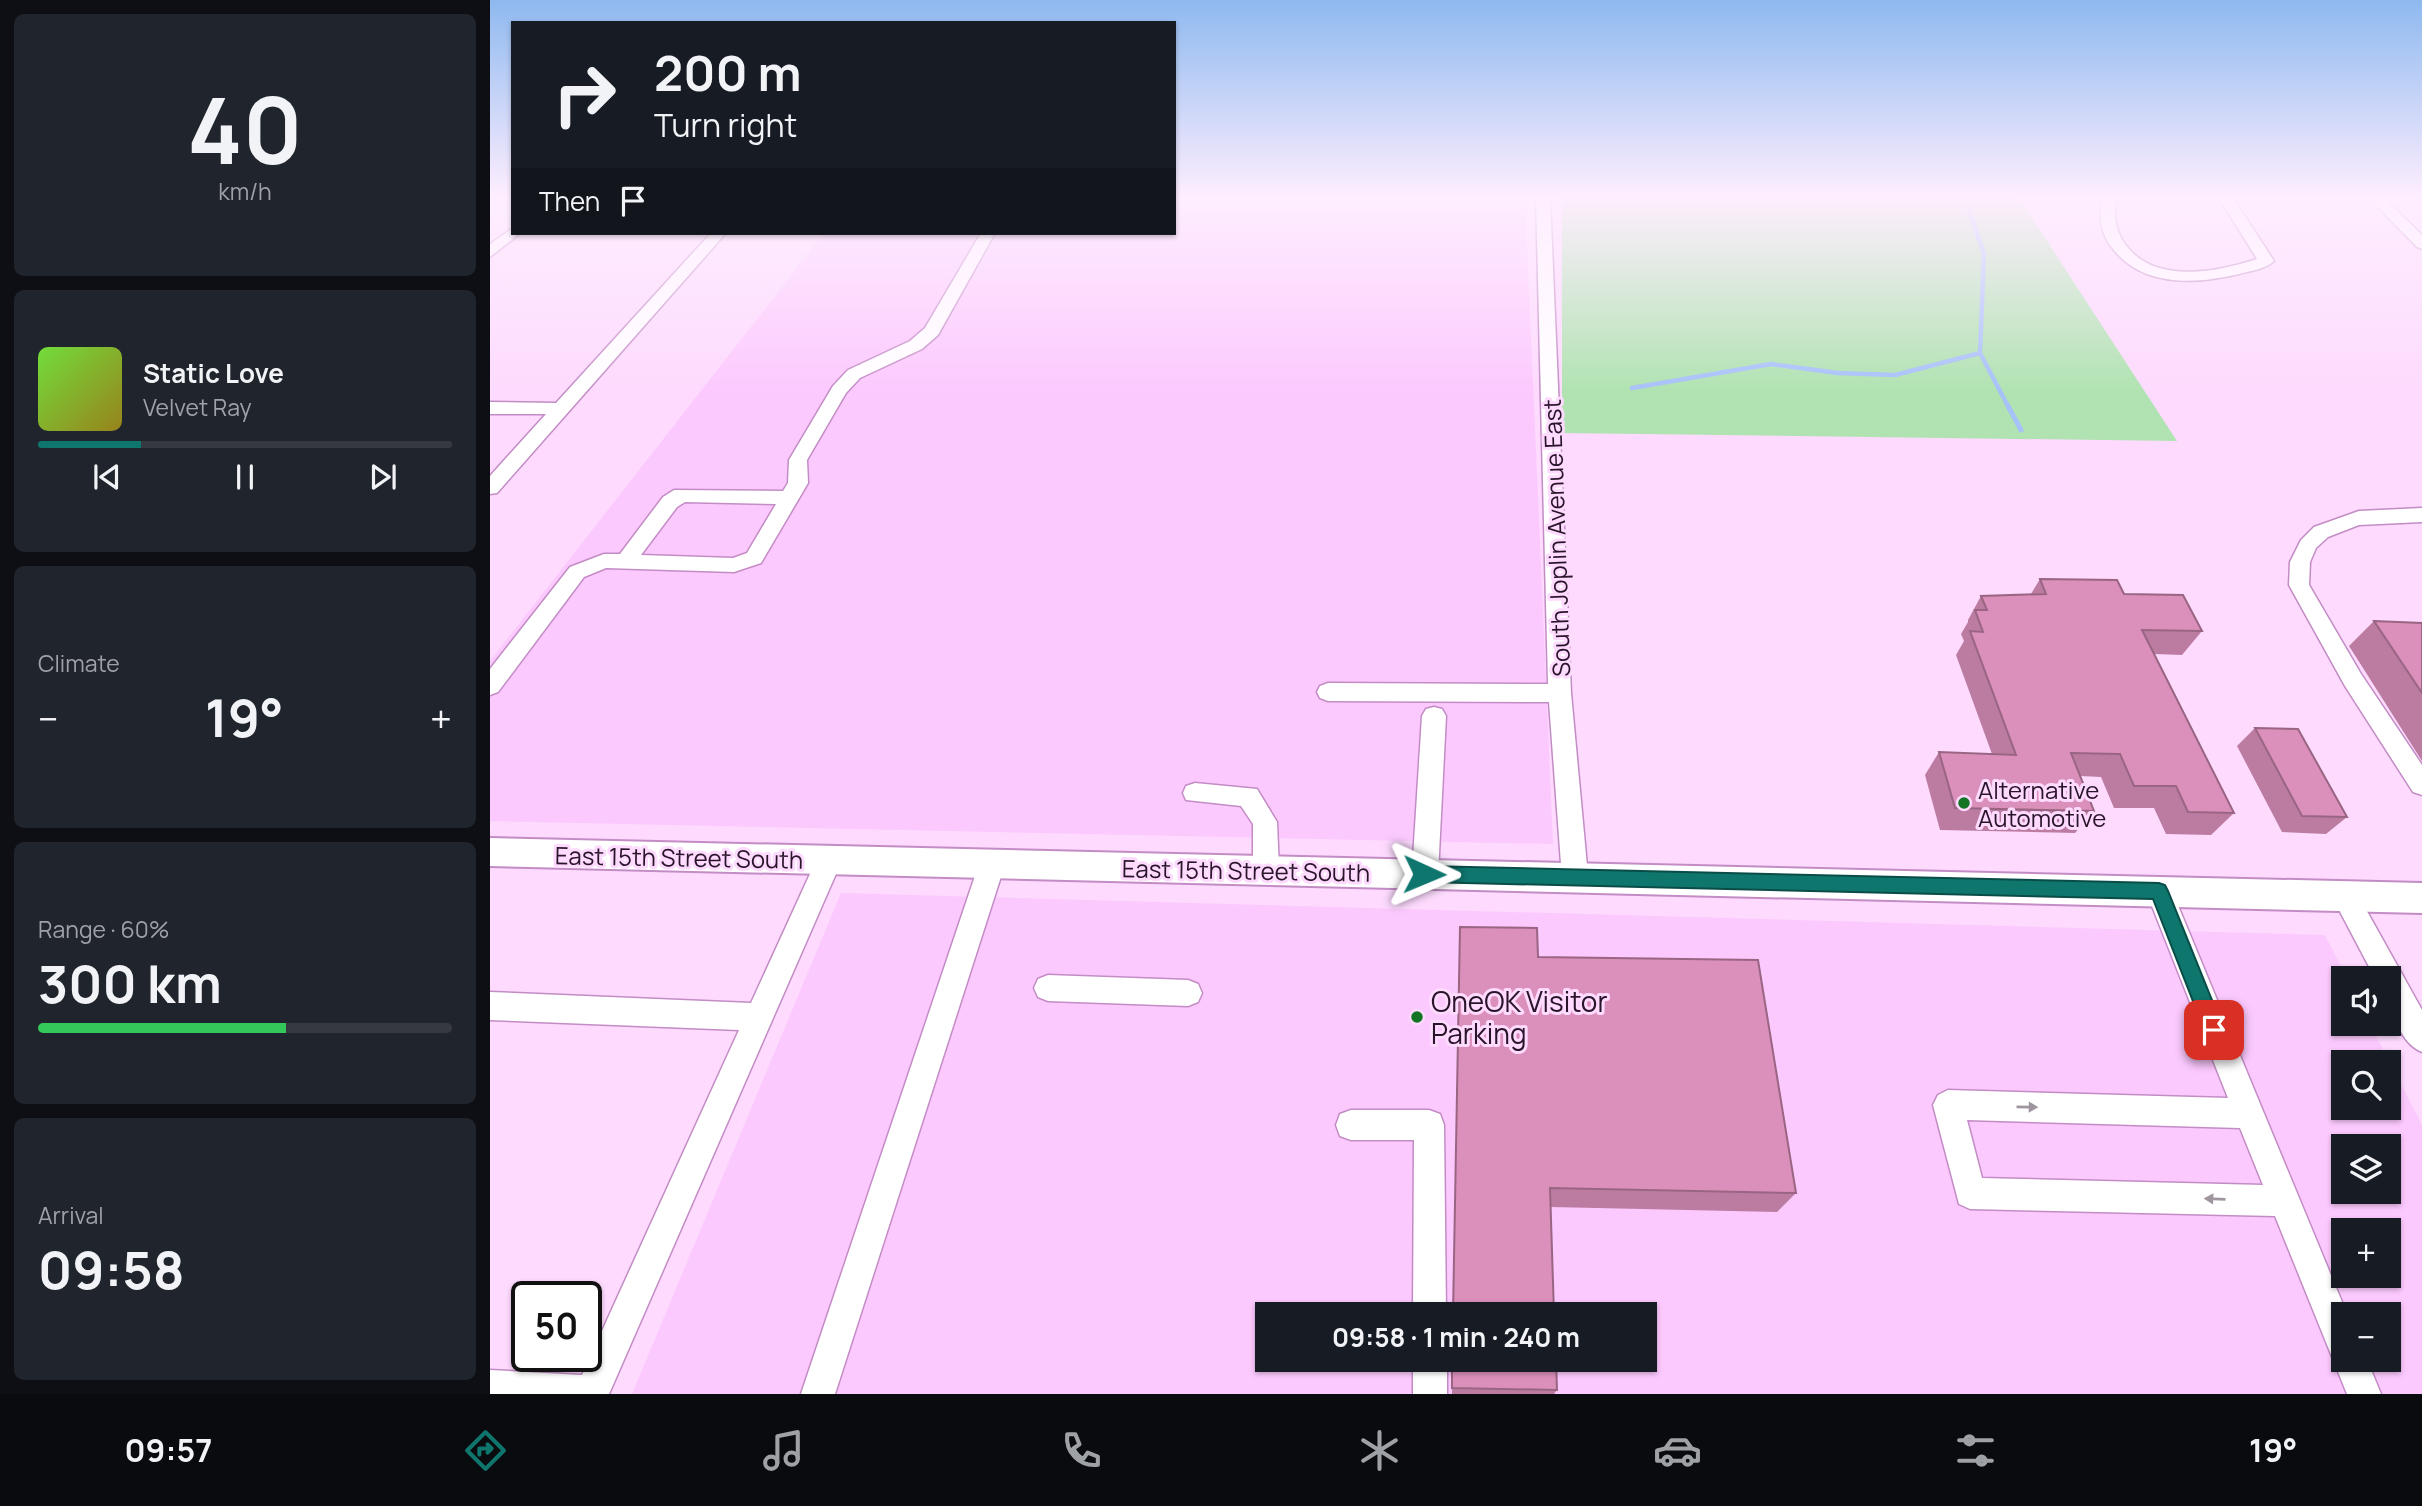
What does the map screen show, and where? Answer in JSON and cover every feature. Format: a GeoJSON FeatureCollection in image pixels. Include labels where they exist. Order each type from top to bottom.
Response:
{"type":"FeatureCollection","features":[{"type":"Feature","properties":{"kind":"main road","name":"East 15th Street South"},"geometry":{"type":"LineString","coordinates":[[490,852],[2422,898]]}},
{"type":"Feature","properties":{"kind":"street"},"geometry":{"type":"LineString","coordinates":[[490,488],[692,263]]}},
{"type":"Feature","properties":{"kind":"street","name":"South Joplin Avenue East"},"geometry":{"type":"LineString","coordinates":[[1545,263],[1560,693],[1575,877]]}},
{"type":"Feature","properties":{"kind":"street"},"geometry":{"type":"LineString","coordinates":[[2132,263],[2144,271],[2166,276],[2222,271],[2257,263]]}},
{"type":"Feature","properties":{"kind":"street"},"geometry":{"type":"LineString","coordinates":[[490,408],[560,409]]}},
{"type":"Feature","properties":{"kind":"street"},"geometry":{"type":"LineString","coordinates":[[2422,514],[2376,515],[2326,527],[2306,545],[2297,567],[2299,585],[2353,680],[2422,785]]}},
{"type":"Feature","properties":{"kind":"street"},"geometry":{"type":"LineString","coordinates":[[1328,692],[1560,693]]}},
{"type":"Feature","properties":{"kind":"street"},"geometry":{"type":"LineString","coordinates":[[1424,874],[1434,716]]}},
{"type":"Feature","properties":{"kind":"street"},"geometry":{"type":"LineString","coordinates":[[1195,793],[1248,796],[1265,822],[1266,870]]}},
{"type":"Feature","properties":{"kind":"street"},"geometry":{"type":"LineString","coordinates":[[490,1387],[591,1394],[829,860]]}},
{"type":"Feature","properties":{"kind":"street"},"geometry":{"type":"LineString","coordinates":[[818,1394],[992,864]]}},
{"type":"Feature","properties":{"kind":"street"},"geometry":{"type":"LineString","coordinates":[[2159,891],[2331,1316]]}},
{"type":"Feature","properties":{"kind":"street"},"geometry":{"type":"LineString","coordinates":[[2345,896],[2422,1038]]}},
{"type":"Feature","properties":{"kind":"street"},"geometry":{"type":"LineString","coordinates":[[1048,988],[1188,993]]}},
{"type":"Feature","properties":{"kind":"street"},"geometry":{"type":"LineString","coordinates":[[490,1006],[758,1017]]}},
{"type":"Feature","properties":{"kind":"street"},"geometry":{"type":"LineString","coordinates":[[2248,1113],[1948,1105],[1970,1193],[2284,1201]]}},
{"type":"Feature","properties":{"kind":"street"},"geometry":{"type":"LineString","coordinates":[[1351,1125],[1429,1125],[1430,1302]]}},
{"type":"Feature","properties":{"kind":"street"},"geometry":{"type":"LineString","coordinates":[[1430,1372],[1430,1394]]}},
{"type":"Feature","properties":{"kind":"street"},"geometry":{"type":"LineString","coordinates":[[2355,1372],[2364,1394]]}},
{"type":"Feature","properties":{"kind":"lane"},"geometry":{"type":"LineString","coordinates":[[490,686],[577,572],[604,561],[734,565],[754,558],[798,483],[798,460],[839,390],[854,374],[916,345],[932,331],[971,263]]}},
{"type":"Feature","properties":{"kind":"lane"},"geometry":{"type":"LineString","coordinates":[[626,561],[670,502],[681,495],[789,498]]}},
{"type":"Feature","properties":{"kind":"shaded area"},"geometry":{"type":"Polygon","coordinates":[[[801,263],[1528,263],[1553,844],[490,821],[490,661],[801,263]]]}},
{"type":"Feature","properties":{"kind":"shaded area"},"geometry":{"type":"Polygon","coordinates":[[[841,893],[2325,935],[2341,966],[2331,966],[2331,1036],[2376,1036],[2383,1050],[2331,1050],[2331,1120],[2401,1120],[2401,1084],[2422,1125],[2422,1394],[632,1394],[841,893]]]}},
{"type":"Feature","properties":{"kind":"green space"},"geometry":{"type":"Polygon","coordinates":[[[1562,263],[2061,263],[2177,441],[1562,433],[1562,263]]]}},
{"type":"Feature","properties":{"kind":"building"},"geometry":{"type":"Polygon","coordinates":[[[2040,579],[2117,580],[2124,594],[2183,595],[2202,631],[2142,630],[2234,813],[2188,812],[2176,786],[2134,786],[2120,754],[2071,753],[2094,811],[1955,808],[1939,752],[2016,755],[1970,631],[1983,632],[1975,610],[1987,610],[1981,596],[2046,594],[2040,579]]]}},
{"type":"Feature","properties":{"kind":"building"},"geometry":{"type":"Polygon","coordinates":[[[2374,621],[2422,623],[2422,693],[2374,621]]]}},
{"type":"Feature","properties":{"kind":"building"},"geometry":{"type":"Polygon","coordinates":[[[2255,728],[2298,729],[2347,817],[2302,816],[2255,728]]]}},
{"type":"Feature","properties":{"kind":"building"},"geometry":{"type":"Polygon","coordinates":[[[1460,927],[1537,928],[1538,957],[1758,960],[1796,1193],[1550,1188],[1554,1302],[1453,1302],[1460,927]]]}},
{"type":"Feature","properties":{"kind":"building"},"geometry":{"type":"Polygon","coordinates":[[[1452,1372],[1556,1372],[1557,1390],[1452,1388],[1452,1372]]]}},
{"type":"Feature","properties":{"kind":"waterway"},"geometry":{"type":"LineString","coordinates":[[1980,353],[1984,263]]}},
{"type":"Feature","properties":{"kind":"waterway"},"geometry":{"type":"LineString","coordinates":[[1632,388],[1771,364],[1838,373],[1895,375],[1980,353]]}},
{"type":"Feature","properties":{"kind":"waterway"},"geometry":{"type":"LineString","coordinates":[[1980,353],[2009,408]]}},
{"type":"Feature","properties":{"kind":"waterway"},"geometry":{"type":"LineString","coordinates":[[2008,406],[2021,430]]}},
{"type":"Feature","properties":{"kind":"place","name":"Alternative Automotive"},"geometry":{"type":"Point","coordinates":[1964,803]}},
{"type":"Feature","properties":{"kind":"place","name":"OneOK Visitor Parking"},"geometry":{"type":"Point","coordinates":[1417,1017]}},
{"type":"Feature","properties":{"kind":"route"},"geometry":{"type":"LineString","coordinates":[[1424,874],[2159,891],[2214,1030]]}}]}
